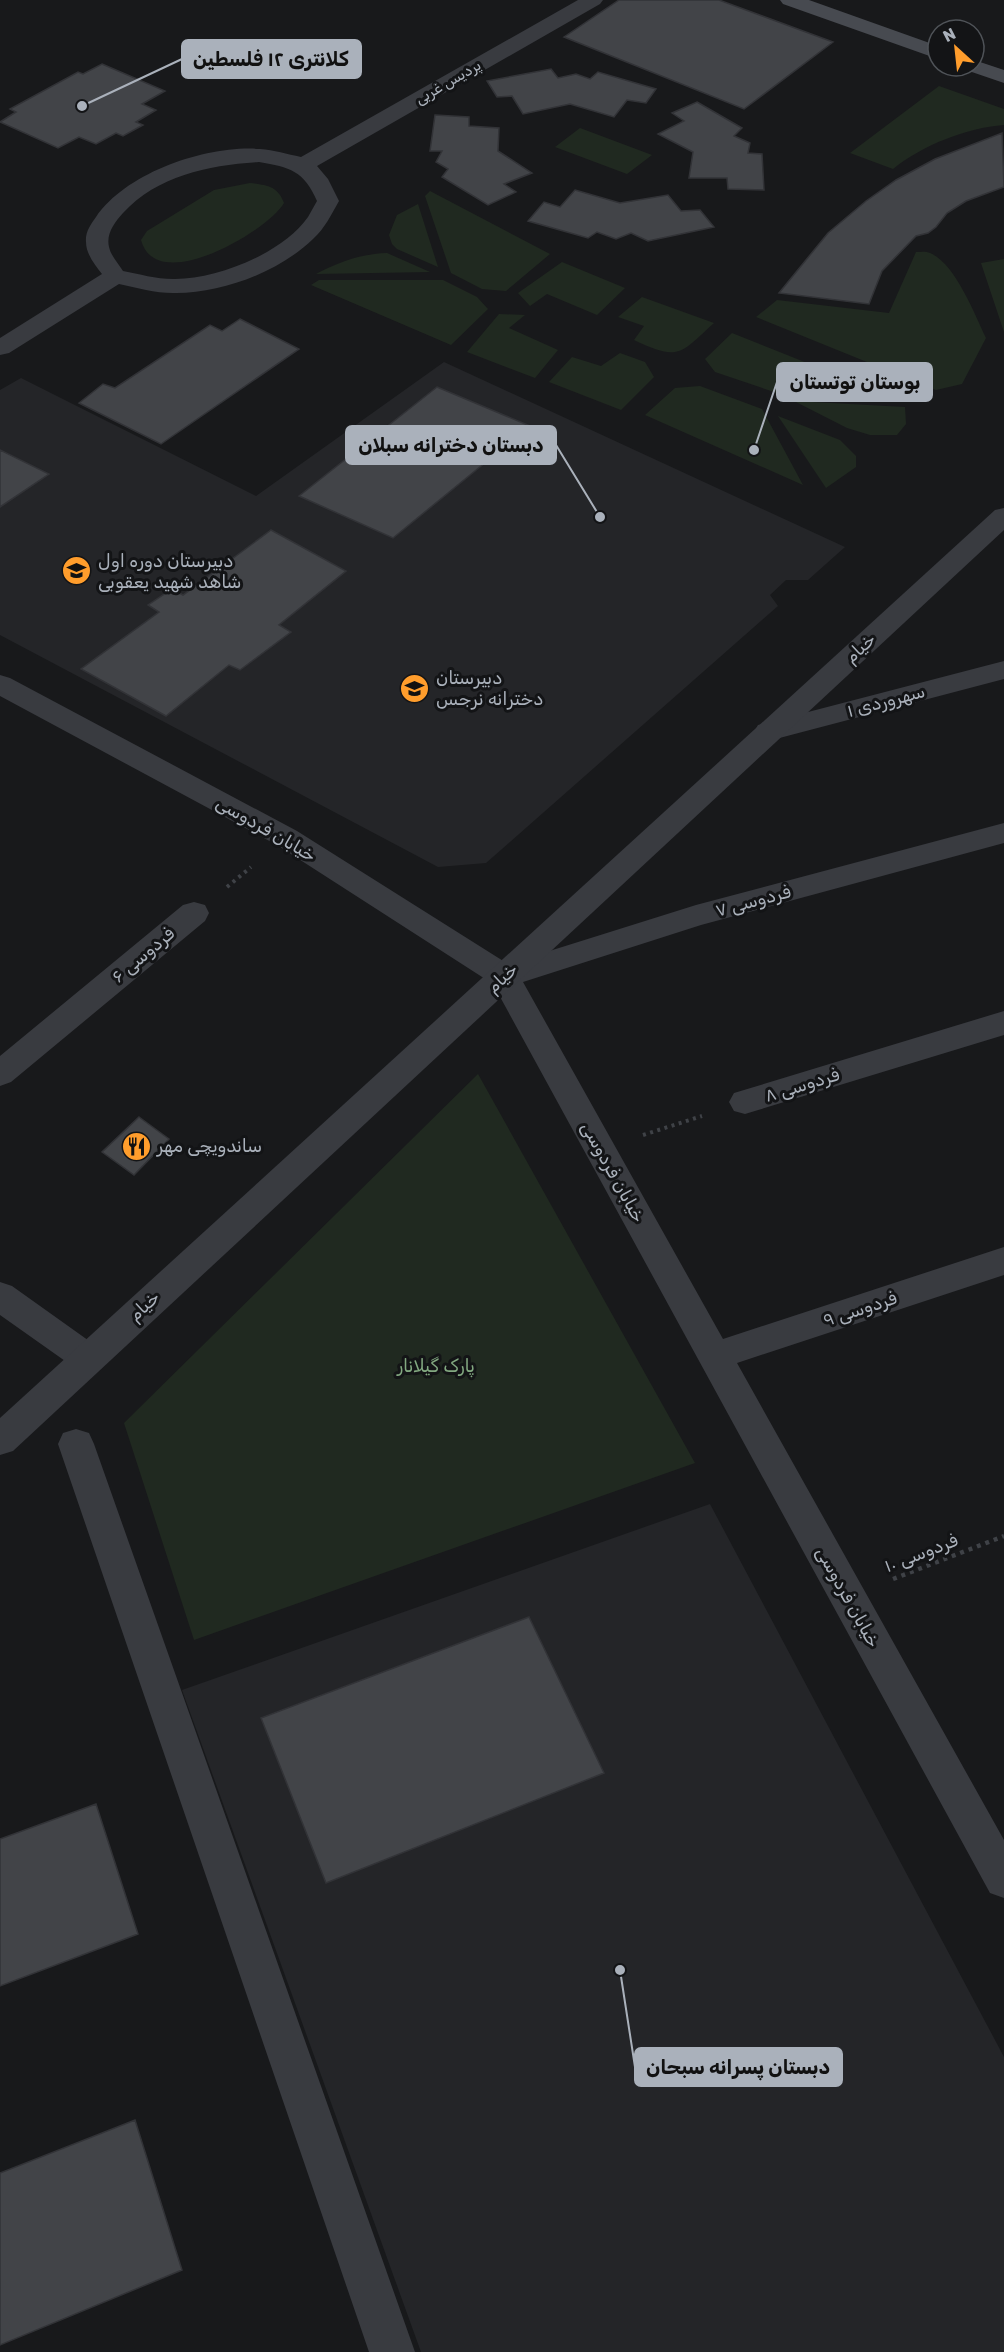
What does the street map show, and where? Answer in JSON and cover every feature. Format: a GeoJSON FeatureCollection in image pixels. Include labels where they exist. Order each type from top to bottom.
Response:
{"type":"FeatureCollection","features":[{"type":"Feature","properties":{"kind":"main road"},"geometry":{"type":"LineString","coordinates":[[790,0],[926,49]]}},
{"type":"Feature","properties":{"kind":"main road"},"geometry":{"type":"LineString","coordinates":[[986,71],[1004,77]]}},
{"type":"Feature","properties":{"kind":"street","name":"پردیس غربی"},"geometry":{"type":"LineString","coordinates":[[303,165],[593,0]]}},
{"type":"Feature","properties":{"kind":"street"},"geometry":{"type":"LineString","coordinates":[[0,348],[115,276],[178,286],[215,280],[271,258],[297,241],[317,221],[328,201],[321,183],[303,165],[259,155],[203,161],[174,170],[136,190],[113,209],[103,224],[96,239],[100,255],[115,276]]}},
{"type":"Feature","properties":{"kind":"street","name":"خیام"},"geometry":{"type":"LineString","coordinates":[[0,1440],[768,732],[1002,523]]}},
{"type":"Feature","properties":{"kind":"street","name":"سهروردی ۱"},"geometry":{"type":"LineString","coordinates":[[768,732],[1004,670]]}},
{"type":"Feature","properties":{"kind":"street","name":"خیابان فردوسی"},"geometry":{"type":"LineString","coordinates":[[0,684],[287,838],[504,976],[1004,1879]]}},
{"type":"Feature","properties":{"kind":"street","name":"فردوسی ۷"},"geometry":{"type":"LineString","coordinates":[[504,976],[696,916],[1004,833]]}},
{"type":"Feature","properties":{"kind":"street","name":"فردوسی ۶"},"geometry":{"type":"LineString","coordinates":[[0,1074],[194,913]]}},
{"type":"Feature","properties":{"kind":"street","name":"فردوسی ۸"},"geometry":{"type":"LineString","coordinates":[[745,1102],[1004,1023]]}},
{"type":"Feature","properties":{"kind":"street","name":"فردوسی ۹"},"geometry":{"type":"LineString","coordinates":[[715,1356],[1004,1261]]}},
{"type":"Feature","properties":{"kind":"street"},"geometry":{"type":"LineString","coordinates":[[0,1296],[87,1358]]}},
{"type":"Feature","properties":{"kind":"street"},"geometry":{"type":"LineString","coordinates":[[76,1444],[392,2352]]}},
{"type":"Feature","properties":{"kind":"path"},"geometry":{"type":"LineString","coordinates":[[194,913],[287,838]]}},
{"type":"Feature","properties":{"kind":"path","name":"فردوسی ۸"},"geometry":{"type":"LineString","coordinates":[[600,1149],[745,1102]]}},
{"type":"Feature","properties":{"kind":"path","name":"فردوسی ۱۰"},"geometry":{"type":"LineString","coordinates":[[848,1596],[1004,1536]]}},
{"type":"Feature","properties":{"kind":"shaded area"},"geometry":{"type":"Polygon","coordinates":[[[444,362],[845,547],[808,580],[786,580],[770,595],[778,606],[486,863],[438,867],[0,635],[0,507],[49,474],[0,450],[0,390],[21,378],[256,496],[444,362]],[[437,387],[300,496],[393,538],[529,427],[437,387]],[[270,530],[183,595],[172,589],[148,605],[159,612],[82,669],[166,716],[229,665],[240,670],[291,632],[279,625],[346,571],[270,530]]]}},
{"type":"Feature","properties":{"kind":"shaded area"},"geometry":{"type":"Polygon","coordinates":[[[710,1504],[1004,2057],[1004,2352],[421,2352],[182,1690],[710,1504]],[[529,1617],[262,1717],[326,1883],[604,1773],[529,1617]]]}},
{"type":"Feature","properties":{"kind":"green space"},"geometry":{"type":"Polygon","coordinates":[[[939,86],[1004,109],[1004,125],[975,130],[946,139],[918,152],[893,169],[850,153],[939,86]]]}},
{"type":"Feature","properties":{"kind":"green space"},"geometry":{"type":"Polygon","coordinates":[[[580,128],[652,155],[627,174],[555,147],[580,128]]]}},
{"type":"Feature","properties":{"kind":"green space"},"geometry":{"type":"Polygon","coordinates":[[[250,183],[271,187],[279,193],[284,203],[257,229],[236,242],[189,261],[167,262],[151,256],[141,240],[147,231],[214,190],[250,183]]]}},
{"type":"Feature","properties":{"kind":"green space"},"geometry":{"type":"Polygon","coordinates":[[[430,191],[550,254],[506,291],[482,289],[451,273],[425,196],[430,191]]]}},
{"type":"Feature","properties":{"kind":"green space"},"geometry":{"type":"Polygon","coordinates":[[[418,204],[438,267],[397,249],[392,244],[389,235],[397,215],[418,204]]]}},
{"type":"Feature","properties":{"kind":"green space"},"geometry":{"type":"Polygon","coordinates":[[[916,252],[930,253],[948,267],[970,304],[986,338],[962,384],[936,390],[756,317],[777,300],[889,313],[916,252]]]}},
{"type":"Feature","properties":{"kind":"green space"},"geometry":{"type":"Polygon","coordinates":[[[387,253],[430,272],[316,274],[350,259],[387,253]]]}},
{"type":"Feature","properties":{"kind":"green space"},"geometry":{"type":"Polygon","coordinates":[[[1004,259],[1004,332],[981,263],[1004,259]]]}},
{"type":"Feature","properties":{"kind":"green space"},"geometry":{"type":"Polygon","coordinates":[[[562,262],[625,288],[597,315],[547,294],[530,306],[518,293],[562,262]]]}},
{"type":"Feature","properties":{"kind":"green space"},"geometry":{"type":"Polygon","coordinates":[[[319,280],[443,280],[477,297],[488,309],[451,345],[311,285],[319,280]]]}},
{"type":"Feature","properties":{"kind":"green space"},"geometry":{"type":"Polygon","coordinates":[[[642,297],[714,323],[693,342],[678,351],[661,351],[649,347],[634,340],[644,326],[618,317],[642,297]]]}},
{"type":"Feature","properties":{"kind":"green space"},"geometry":{"type":"Polygon","coordinates":[[[499,314],[525,315],[509,328],[558,350],[535,378],[467,352],[499,314]]]}},
{"type":"Feature","properties":{"kind":"green space"},"geometry":{"type":"Polygon","coordinates":[[[732,333],[900,400],[777,393],[715,372],[705,359],[732,333]]]}},
{"type":"Feature","properties":{"kind":"green space"},"geometry":{"type":"Polygon","coordinates":[[[620,353],[645,362],[654,377],[621,410],[549,382],[572,357],[601,366],[620,353]]]}},
{"type":"Feature","properties":{"kind":"green space"},"geometry":{"type":"Polygon","coordinates":[[[700,386],[762,409],[803,485],[645,415],[675,388],[700,386]]]}},
{"type":"Feature","properties":{"kind":"green space"},"geometry":{"type":"Polygon","coordinates":[[[794,401],[905,407],[906,424],[897,435],[870,435],[847,428],[794,401]]]}},
{"type":"Feature","properties":{"kind":"green space"},"geometry":{"type":"Polygon","coordinates":[[[778,416],[840,440],[856,456],[856,467],[826,488],[778,416]]]}},
{"type":"Feature","properties":{"kind":"green space","name":"پارک گیلانار"},"geometry":{"type":"Polygon","coordinates":[[[478,1074],[695,1463],[194,1640],[124,1423],[478,1074]]]}},
{"type":"Feature","properties":{"kind":"building"},"geometry":{"type":"Polygon","coordinates":[[[619,0],[719,0],[833,42],[744,109],[564,37],[619,0]]]}},
{"type":"Feature","properties":{"kind":"building"},"geometry":{"type":"Polygon","coordinates":[[[102,64],[165,91],[142,104],[156,110],[136,122],[143,125],[123,136],[116,133],[96,144],[79,137],[58,148],[0,122],[16,112],[10,109],[78,72],[83,74],[102,64]]]}},
{"type":"Feature","properties":{"kind":"building"},"geometry":{"type":"Polygon","coordinates":[[[551,69],[558,78],[576,74],[590,79],[598,72],[656,89],[646,103],[627,100],[614,117],[570,104],[523,114],[512,96],[497,97],[487,81],[551,69]]]}},
{"type":"Feature","properties":{"kind":"building"},"geometry":{"type":"Polygon","coordinates":[[[697,102],[742,128],[734,136],[750,143],[748,153],[762,154],[764,190],[728,189],[727,178],[689,178],[693,152],[658,134],[684,121],[672,113],[697,102]]]}},
{"type":"Feature","properties":{"kind":"building"},"geometry":{"type":"Polygon","coordinates":[[[435,115],[469,117],[469,126],[499,128],[498,151],[532,173],[504,184],[516,192],[488,205],[442,177],[448,169],[436,162],[442,151],[430,151],[435,115]]]}},
{"type":"Feature","properties":{"kind":"building"},"geometry":{"type":"Polygon","coordinates":[[[1002,133],[1004,187],[966,201],[947,213],[928,233],[916,236],[882,271],[869,304],[779,293],[828,233],[866,201],[896,180],[935,159],[1002,133]]]}},
{"type":"Feature","properties":{"kind":"building"},"geometry":{"type":"Polygon","coordinates":[[[575,190],[620,203],[668,195],[681,211],[700,210],[714,227],[648,241],[631,233],[616,239],[597,232],[588,238],[528,221],[544,202],[560,207],[575,190]]]}},
{"type":"Feature","properties":{"kind":"building"},"geometry":{"type":"Polygon","coordinates":[[[240,319],[299,349],[161,444],[79,403],[103,384],[115,388],[210,325],[222,331],[240,319]]]}},
{"type":"Feature","properties":{"kind":"building"},"geometry":{"type":"Polygon","coordinates":[[[437,387],[530,426],[393,538],[299,496],[437,387]]]}},
{"type":"Feature","properties":{"kind":"building"},"geometry":{"type":"Polygon","coordinates":[[[0,450],[49,474],[0,507],[0,450]]]}},
{"type":"Feature","properties":{"kind":"building"},"geometry":{"type":"Polygon","coordinates":[[[271,530],[346,571],[279,625],[291,632],[240,670],[229,665],[166,716],[81,669],[159,612],[148,605],[172,589],[183,595],[271,530]]]}},
{"type":"Feature","properties":{"kind":"building","name":"ساندویچی مهر"},"geometry":{"type":"Polygon","coordinates":[[[139,1117],[169,1139],[134,1175],[102,1152],[139,1117]]]}},
{"type":"Feature","properties":{"kind":"building"},"geometry":{"type":"Polygon","coordinates":[[[529,1617],[604,1773],[326,1883],[261,1718],[529,1617]]]}},
{"type":"Feature","properties":{"kind":"building"},"geometry":{"type":"Polygon","coordinates":[[[96,1804],[138,1934],[0,1986],[0,1839],[96,1804]]]}},
{"type":"Feature","properties":{"kind":"building"},"geometry":{"type":"Polygon","coordinates":[[[135,2120],[182,2270],[0,2345],[0,2173],[135,2120]]]}},
{"type":"Feature","properties":{"kind":"place","name":"کلانتری ۱۲ فلسطین"},"geometry":{"type":"Point","coordinates":[82,106]}},
{"type":"Feature","properties":{"kind":"place","name":"بوستان توتستان"},"geometry":{"type":"Point","coordinates":[754,450]}},
{"type":"Feature","properties":{"kind":"place","name":"دبستان دخترانه سبلان"},"geometry":{"type":"Point","coordinates":[600,517]}},
{"type":"Feature","properties":{"kind":"place","name":"دبیرستان دوره اول شاهد شهید یعقوبی"},"geometry":{"type":"Point","coordinates":[77,571]}},
{"type":"Feature","properties":{"kind":"place","name":"دبیرستان دخترانه نرجس"},"geometry":{"type":"Point","coordinates":[415,688]}},
{"type":"Feature","properties":{"kind":"place","name":"ساندویچی مهر"},"geometry":{"type":"Point","coordinates":[136,1146]}},
{"type":"Feature","properties":{"kind":"place","name":"دبستان پسرانه سبحان"},"geometry":{"type":"Point","coordinates":[620,1970]}}]}
